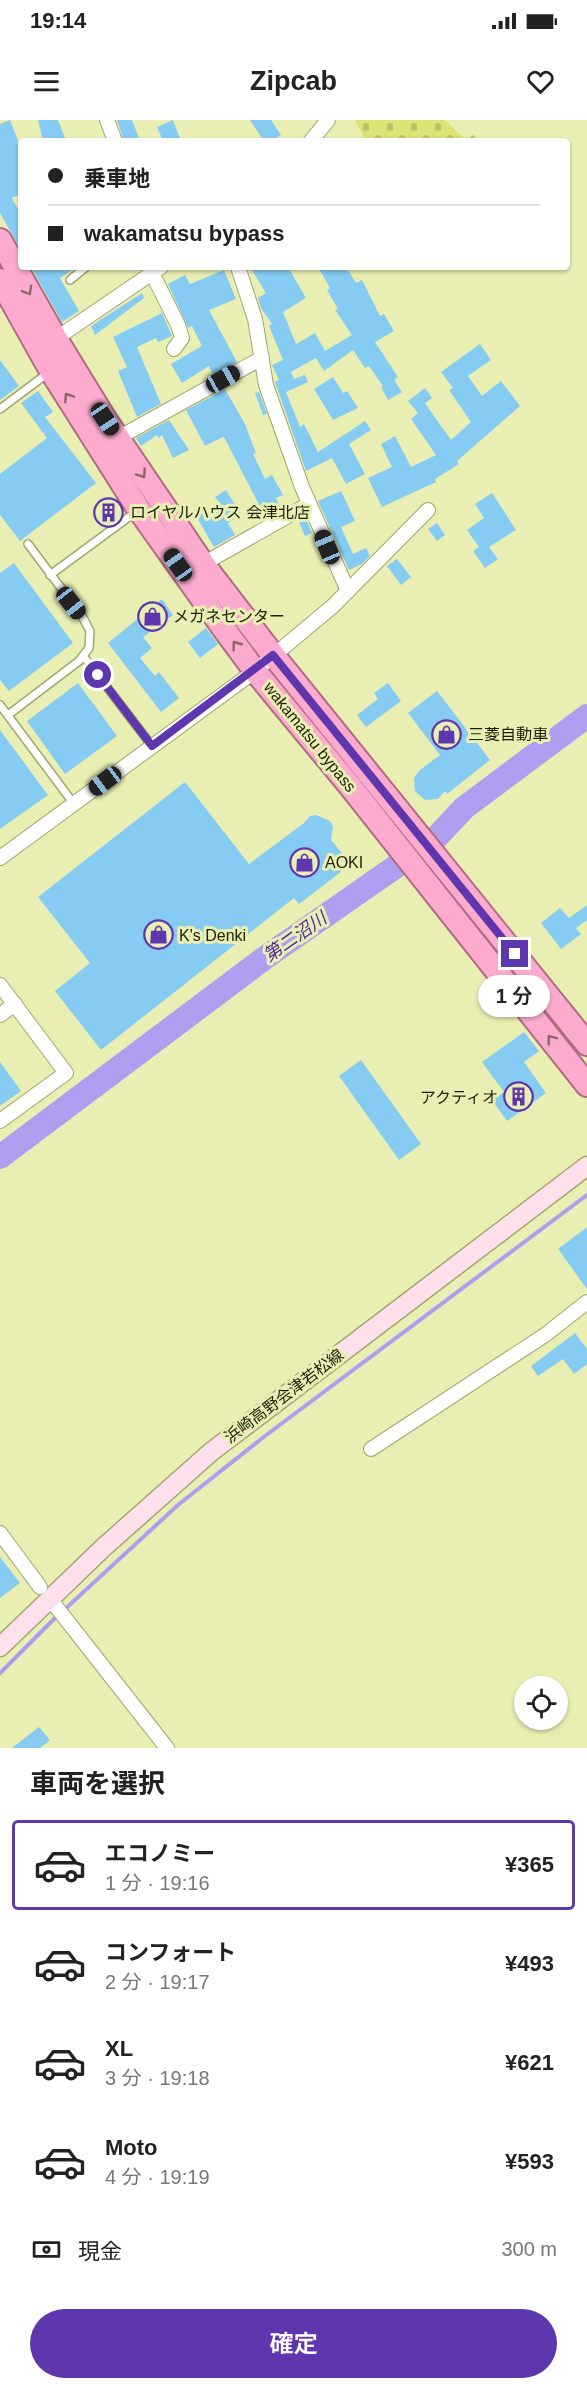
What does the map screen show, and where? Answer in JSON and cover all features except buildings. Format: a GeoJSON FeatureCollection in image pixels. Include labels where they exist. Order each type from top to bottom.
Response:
{"type":"FeatureCollection","features":[{"type":"Feature","properties":{"kind":"highway","name":"wakamatsu bypass"},"geometry":{"type":"LineString","coordinates":[[0,240],[47,344],[51,371],[139,510],[255,670],[587,1085]]}},
{"type":"Feature","properties":{"kind":"highway","name":"wakamatsu bypass"},"geometry":{"type":"LineString","coordinates":[[0,280],[118,438],[203,564],[273,655],[587,1044]]}},
{"type":"Feature","properties":{"kind":"main road","name":"浜崎高野会津若松線"},"geometry":{"type":"LineString","coordinates":[[0,1647],[53,1603],[104,1547],[211,1452],[587,1166]]}},
{"type":"Feature","properties":{"kind":"street"},"geometry":{"type":"LineString","coordinates":[[107,120],[114,138]]}},
{"type":"Feature","properties":{"kind":"street"},"geometry":{"type":"LineString","coordinates":[[313,138],[328,120]]}},
{"type":"Feature","properties":{"kind":"street"},"geometry":{"type":"LineString","coordinates":[[47,344],[157,270],[182,338],[174,349]]}},
{"type":"Feature","properties":{"kind":"street"},"geometry":{"type":"LineString","coordinates":[[239,270],[255,319],[266,385],[309,504],[348,591]]}},
{"type":"Feature","properties":{"kind":"street"},"geometry":{"type":"LineString","coordinates":[[118,438],[262,358]]}},
{"type":"Feature","properties":{"kind":"street"},"geometry":{"type":"LineString","coordinates":[[203,564],[309,504]]}},
{"type":"Feature","properties":{"kind":"street"},"geometry":{"type":"LineString","coordinates":[[0,858],[255,670],[348,591],[428,510]]}},
{"type":"Feature","properties":{"kind":"street"},"geometry":{"type":"LineString","coordinates":[[0,985],[66,1072],[0,1121]]}},
{"type":"Feature","properties":{"kind":"street"},"geometry":{"type":"LineString","coordinates":[[0,1015],[15,1004]]}},
{"type":"Feature","properties":{"kind":"street"},"geometry":{"type":"LineString","coordinates":[[371,1449],[529,1346],[587,1302]]}},
{"type":"Feature","properties":{"kind":"street"},"geometry":{"type":"LineString","coordinates":[[0,1533],[167,1748]]}},
{"type":"Feature","properties":{"kind":"lane"},"geometry":{"type":"LineString","coordinates":[[70,280],[83,270]]}},
{"type":"Feature","properties":{"kind":"lane"},"geometry":{"type":"LineString","coordinates":[[0,409],[51,371]]}},
{"type":"Feature","properties":{"kind":"lane"},"geometry":{"type":"LineString","coordinates":[[50,575],[139,510]]}},
{"type":"Feature","properties":{"kind":"lane"},"geometry":{"type":"LineString","coordinates":[[8,715],[84,657],[89,648],[90,631],[82,616],[28,544]]}},
{"type":"Feature","properties":{"kind":"lane"},"geometry":{"type":"LineString","coordinates":[[84,657],[152,746]]}},
{"type":"Feature","properties":{"kind":"lane"},"geometry":{"type":"LineString","coordinates":[[0,705],[74,804]]}},
{"type":"Feature","properties":{"kind":"green space"},"geometry":{"type":"Polygon","coordinates":[[[355,120],[445,120],[464,138],[364,138],[355,120]]]}},
{"type":"Feature","properties":{"kind":"waterway","name":"第二沼川"},"geometry":{"type":"LineString","coordinates":[[0,1157],[266,957],[434,840],[464,808],[587,716]]}},
{"type":"Feature","properties":{"kind":"waterway"},"geometry":{"type":"LineString","coordinates":[[64,1610],[178,1505],[265,1436],[587,1195]]}},
{"type":"Feature","properties":{"kind":"waterway"},"geometry":{"type":"LineString","coordinates":[[0,1673],[58,1615]]}},
{"type":"Feature","properties":{"kind":"place","name":"ロイヤルハウス 会津北店"},"geometry":{"type":"Point","coordinates":[109,512]}},
{"type":"Feature","properties":{"kind":"place","name":"メガネセンター"},"geometry":{"type":"Point","coordinates":[152,616]}},
{"type":"Feature","properties":{"kind":"place","name":"三菱自動車"},"geometry":{"type":"Point","coordinates":[447,734]}},
{"type":"Feature","properties":{"kind":"place","name":"AOKI"},"geometry":{"type":"Point","coordinates":[304,862]}},
{"type":"Feature","properties":{"kind":"place","name":"K's Denki"},"geometry":{"type":"Point","coordinates":[158,935]}},
{"type":"Feature","properties":{"kind":"place","name":"アクティオ"},"geometry":{"type":"Point","coordinates":[519,1097]}},
{"type":"Feature","properties":{"kind":"route"},"geometry":{"type":"LineString","coordinates":[[98,675],[152,746],[273,655],[515,954]]}}]}
